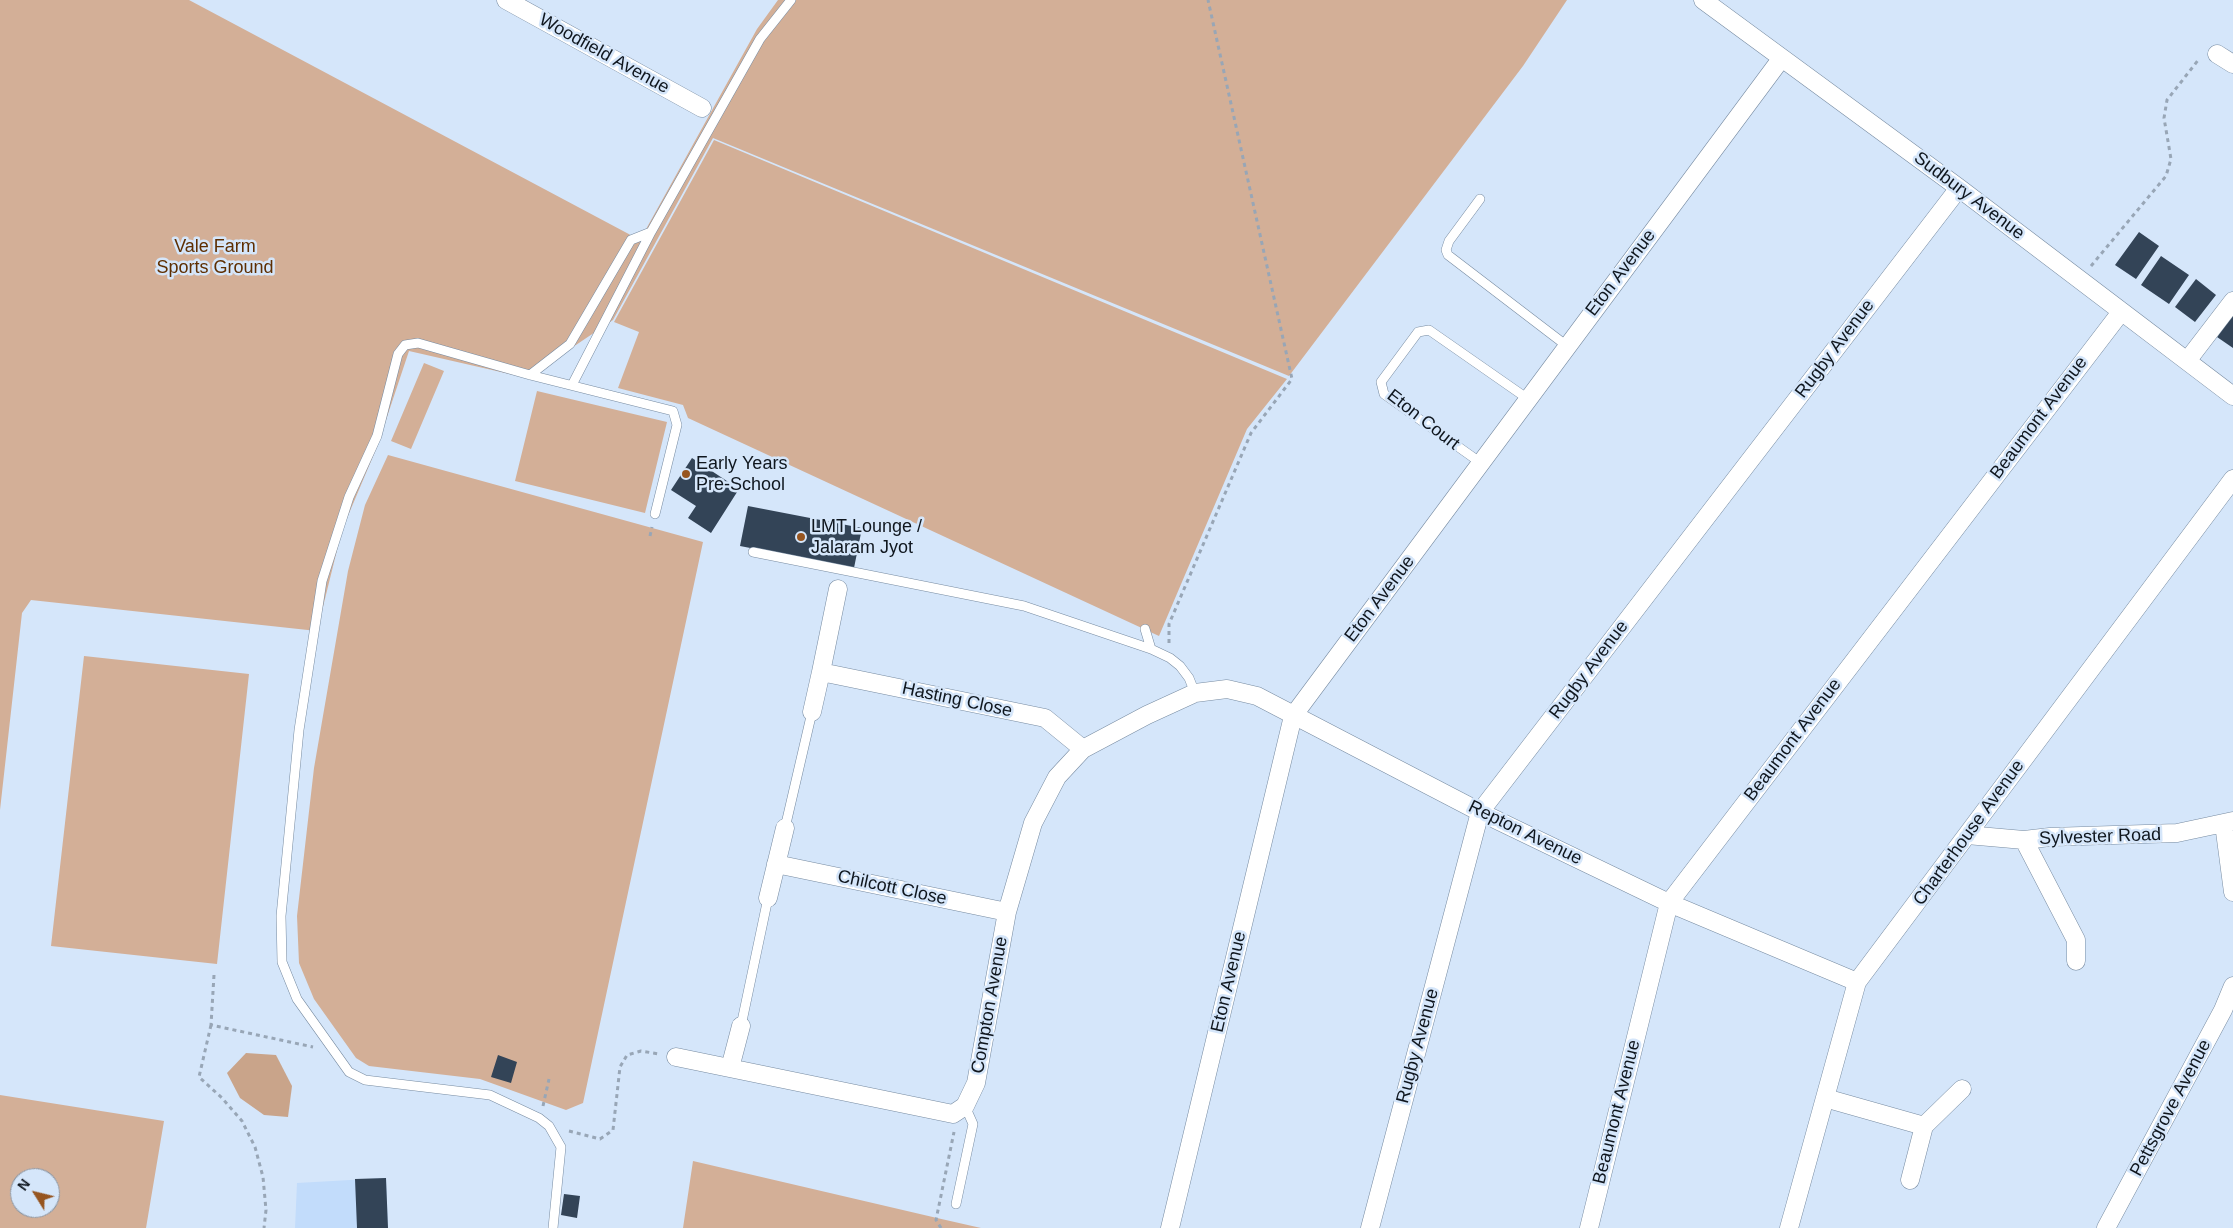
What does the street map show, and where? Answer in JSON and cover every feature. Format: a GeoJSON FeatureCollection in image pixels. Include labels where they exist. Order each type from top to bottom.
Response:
{"type":"FeatureCollection","features":[{"type":"Feature","properties":{"kind":"street","name":"Woodfield Avenue"},"geometry":{"type":"LineString","coordinates":[[506,0],[702,108]]}},
{"type":"Feature","properties":{"kind":"street","name":"Sudbury Avenue"},"geometry":{"type":"LineString","coordinates":[[1703,0],[1959,188],[2233,396]]}},
{"type":"Feature","properties":{"kind":"street"},"geometry":{"type":"LineString","coordinates":[[2216,54],[2233,65]]}},
{"type":"Feature","properties":{"kind":"street","name":"Eton Avenue"},"geometry":{"type":"LineString","coordinates":[[1170,1228],[1293,716],[1781,58]]}},
{"type":"Feature","properties":{"kind":"street","name":"Rugby Avenue"},"geometry":{"type":"LineString","coordinates":[[1370,1228],[1480,812],[1959,188]]}},
{"type":"Feature","properties":{"kind":"street"},"geometry":{"type":"LineString","coordinates":[[2187,361],[2233,301]]}},
{"type":"Feature","properties":{"kind":"street","name":"Beaumont Avenue"},"geometry":{"type":"LineString","coordinates":[[1589,1228],[1668,903],[2121,312]]}},
{"type":"Feature","properties":{"kind":"street","name":"Charterhouse Avenue"},"geometry":{"type":"LineString","coordinates":[[1789,1228],[1857,982],[1920,901],[1967,835],[2233,479]]}},
{"type":"Feature","properties":{"kind":"street"},"geometry":{"type":"LineString","coordinates":[[812,712],[838,588]]}},
{"type":"Feature","properties":{"kind":"street","name":"Hasting Close"},"geometry":{"type":"LineString","coordinates":[[821,672],[1045,718],[1083,749]]}},
{"type":"Feature","properties":{"kind":"street","name":"Repton Avenue"},"geometry":{"type":"LineString","coordinates":[[1195,693],[1227,688],[1257,696],[1480,812],[1668,903],[1857,982]]}},
{"type":"Feature","properties":{"kind":"street","name":"Compton Avenue"},"geometry":{"type":"LineString","coordinates":[[959,1110],[976,1084],[1007,912],[1033,823],[1057,777],[1083,749],[1147,714],[1195,693]]}},
{"type":"Feature","properties":{"kind":"street"},"geometry":{"type":"LineString","coordinates":[[2229,822],[2233,892]]}},
{"type":"Feature","properties":{"kind":"street","name":"Sylvester Road"},"geometry":{"type":"LineString","coordinates":[[1967,835],[2024,840],[2050,837],[2177,833],[2229,822]]}},
{"type":"Feature","properties":{"kind":"street"},"geometry":{"type":"LineString","coordinates":[[768,898],[785,828]]}},
{"type":"Feature","properties":{"kind":"street"},"geometry":{"type":"LineString","coordinates":[[2024,840],[2076,940],[2076,961]]}},
{"type":"Feature","properties":{"kind":"street","name":"Chilcott Close"},"geometry":{"type":"LineString","coordinates":[[776,864],[1007,912]]}},
{"type":"Feature","properties":{"kind":"street","name":"Pettsgrove Avenue"},"geometry":{"type":"LineString","coordinates":[[2106,1228],[2223,1010],[2233,986]]}},
{"type":"Feature","properties":{"kind":"street"},"geometry":{"type":"LineString","coordinates":[[730,1068],[740,1026]]}},
{"type":"Feature","properties":{"kind":"street"},"geometry":{"type":"LineString","coordinates":[[676,1057],[959,1110]]}},
{"type":"Feature","properties":{"kind":"street"},"geometry":{"type":"LineString","coordinates":[[1910,1180],[1924,1126],[1962,1090]]}},
{"type":"Feature","properties":{"kind":"street"},"geometry":{"type":"LineString","coordinates":[[1825,1098],[1924,1126]]}},
{"type":"Feature","properties":{"kind":"lane"},"geometry":{"type":"LineString","coordinates":[[572,386],[651,232],[760,39],[791,0]]}},
{"type":"Feature","properties":{"kind":"lane"},"geometry":{"type":"LineString","coordinates":[[1480,199],[1449,241],[1446,250],[1448,255],[1567,346]]}},
{"type":"Feature","properties":{"kind":"lane"},"geometry":{"type":"LineString","coordinates":[[530,375],[570,344],[631,240],[651,232]]}},
{"type":"Feature","properties":{"kind":"lane","name":"Eton Court"},"geometry":{"type":"LineString","coordinates":[[1481,463],[1384,394],[1381,382],[1418,332],[1429,330],[1528,399]]}},
{"type":"Feature","properties":{"kind":"lane"},"geometry":{"type":"LineString","coordinates":[[553,1228],[560,1147],[549,1126],[539,1118],[490,1095],[364,1080],[349,1072],[297,999],[282,962],[281,916],[299,730],[322,581],[349,497],[377,436],[398,354],[404,345],[418,343],[530,375],[673,411],[677,425],[655,514]]}},
{"type":"Feature","properties":{"kind":"lane"},"geometry":{"type":"LineString","coordinates":[[754,552],[1024,606],[1152,649],[1170,658],[1180,666],[1189,678],[1195,693]]}},
{"type":"Feature","properties":{"kind":"lane"},"geometry":{"type":"LineString","coordinates":[[1145,630],[1152,649]]}},
{"type":"Feature","properties":{"kind":"lane"},"geometry":{"type":"LineString","coordinates":[[785,828],[812,712]]}},
{"type":"Feature","properties":{"kind":"lane"},"geometry":{"type":"LineString","coordinates":[[740,1026],[768,898]]}},
{"type":"Feature","properties":{"kind":"lane"},"geometry":{"type":"LineString","coordinates":[[956,1204],[973,1124],[959,1110]]}},
{"type":"Feature","properties":{"kind":"path"},"geometry":{"type":"LineString","coordinates":[[1170,658],[1169,624],[1251,433],[1292,380],[1208,0]]}},
{"type":"Feature","properties":{"kind":"path"},"geometry":{"type":"LineString","coordinates":[[2080,280],[2166,176],[2171,159],[2164,118],[2167,100],[2208,49],[2216,54]]}},
{"type":"Feature","properties":{"kind":"path"},"geometry":{"type":"LineString","coordinates":[[214,975],[211,1025],[198,1077],[222,1098],[242,1121],[255,1147],[263,1177],[266,1210],[264,1228]]}},
{"type":"Feature","properties":{"kind":"path"},"geometry":{"type":"LineString","coordinates":[[211,1025],[336,1052]]}},
{"type":"Feature","properties":{"kind":"path"},"geometry":{"type":"LineString","coordinates":[[549,1126],[600,1139],[613,1130],[620,1067],[627,1055],[641,1051],[676,1057]]}},
{"type":"Feature","properties":{"kind":"path"},"geometry":{"type":"LineString","coordinates":[[539,1118],[549,1079]]}},
{"type":"Feature","properties":{"kind":"path"},"geometry":{"type":"LineString","coordinates":[[942,1228],[936,1220],[959,1110]]}},
{"type":"Feature","properties":{"kind":"shaded area"},"geometry":{"type":"Polygon","coordinates":[[[246,1053],[276,1055],[292,1086],[288,1117],[264,1115],[240,1098],[227,1073],[246,1053]]]}},
{"type":"Feature","properties":{"kind":"shaded area"},"geometry":{"type":"Polygon","coordinates":[[[386,1178],[388,1228],[295,1228],[297,1183],[386,1178]]]}},
{"type":"Feature","properties":{"kind":"green space","name":"Vale Farm Sports Ground"},"geometry":{"type":"Polygon","coordinates":[[[0,0],[189,0],[640,240],[757,29],[778,0],[1567,0],[1523,66],[1289,376],[713,138],[613,320],[527,378],[409,351],[377,447],[342,530],[317,631],[31,600],[22,613],[0,810],[0,0]]]}},
{"type":"Feature","properties":{"kind":"green space"},"geometry":{"type":"Polygon","coordinates":[[[714,140],[1287,379],[1247,429],[1159,636],[688,418],[683,405],[618,388],[639,332],[614,322],[714,140]]]}},
{"type":"Feature","properties":{"kind":"green space"},"geometry":{"type":"Polygon","coordinates":[[[424,363],[444,371],[411,449],[391,441],[424,363]]]}},
{"type":"Feature","properties":{"kind":"green space"},"geometry":{"type":"Polygon","coordinates":[[[537,391],[667,422],[645,513],[515,481],[537,391]]]}},
{"type":"Feature","properties":{"kind":"green space"},"geometry":{"type":"Polygon","coordinates":[[[388,455],[703,542],[583,1103],[566,1110],[480,1079],[369,1066],[356,1058],[314,999],[299,963],[297,916],[314,768],[348,571],[365,505],[388,455]]]}},
{"type":"Feature","properties":{"kind":"green space"},"geometry":{"type":"Polygon","coordinates":[[[84,656],[249,674],[217,964],[51,946],[84,656]]]}},
{"type":"Feature","properties":{"kind":"green space"},"geometry":{"type":"Polygon","coordinates":[[[0,1095],[164,1121],[146,1228],[0,1228],[0,1095]]]}},
{"type":"Feature","properties":{"kind":"green space"},"geometry":{"type":"Polygon","coordinates":[[[693,1161],[937,1218],[981,1228],[683,1228],[693,1161]]]}},
{"type":"Feature","properties":{"kind":"building"},"geometry":{"type":"Polygon","coordinates":[[[2139,232],[2159,246],[2136,279],[2115,265],[2139,232]]]}},
{"type":"Feature","properties":{"kind":"building"},"geometry":{"type":"Polygon","coordinates":[[[2161,256],[2189,275],[2169,304],[2141,285],[2161,256]]]}},
{"type":"Feature","properties":{"kind":"building"},"geometry":{"type":"Polygon","coordinates":[[[2196,279],[2216,295],[2195,322],[2175,307],[2196,279]]]}},
{"type":"Feature","properties":{"kind":"building"},"geometry":{"type":"Polygon","coordinates":[[[2233,314],[2233,348],[2217,337],[2233,314]]]}},
{"type":"Feature","properties":{"kind":"building"},"geometry":{"type":"Polygon","coordinates":[[[692,458],[739,489],[711,533],[688,518],[696,506],[671,490],[692,458]]]}},
{"type":"Feature","properties":{"kind":"building","name":"LMT Lounge / Jalaram Jyot"},"geometry":{"type":"Polygon","coordinates":[[[748,506],[862,528],[854,568],[740,546],[748,506]]]}},
{"type":"Feature","properties":{"kind":"building"},"geometry":{"type":"Polygon","coordinates":[[[498,1055],[517,1062],[511,1083],[491,1077],[498,1055]]]}},
{"type":"Feature","properties":{"kind":"building"},"geometry":{"type":"Polygon","coordinates":[[[386,1178],[388,1228],[357,1228],[355,1179],[386,1178]]]}},
{"type":"Feature","properties":{"kind":"building"},"geometry":{"type":"Polygon","coordinates":[[[564,1194],[580,1196],[577,1218],[561,1215],[564,1194]]]}},
{"type":"Feature","properties":{"kind":"place","name":"Early Years Pre-School"},"geometry":{"type":"Point","coordinates":[686,474]}},
{"type":"Feature","properties":{"kind":"place","name":"LMT Lounge / Jalaram Jyot"},"geometry":{"type":"Point","coordinates":[801,537]}}]}
